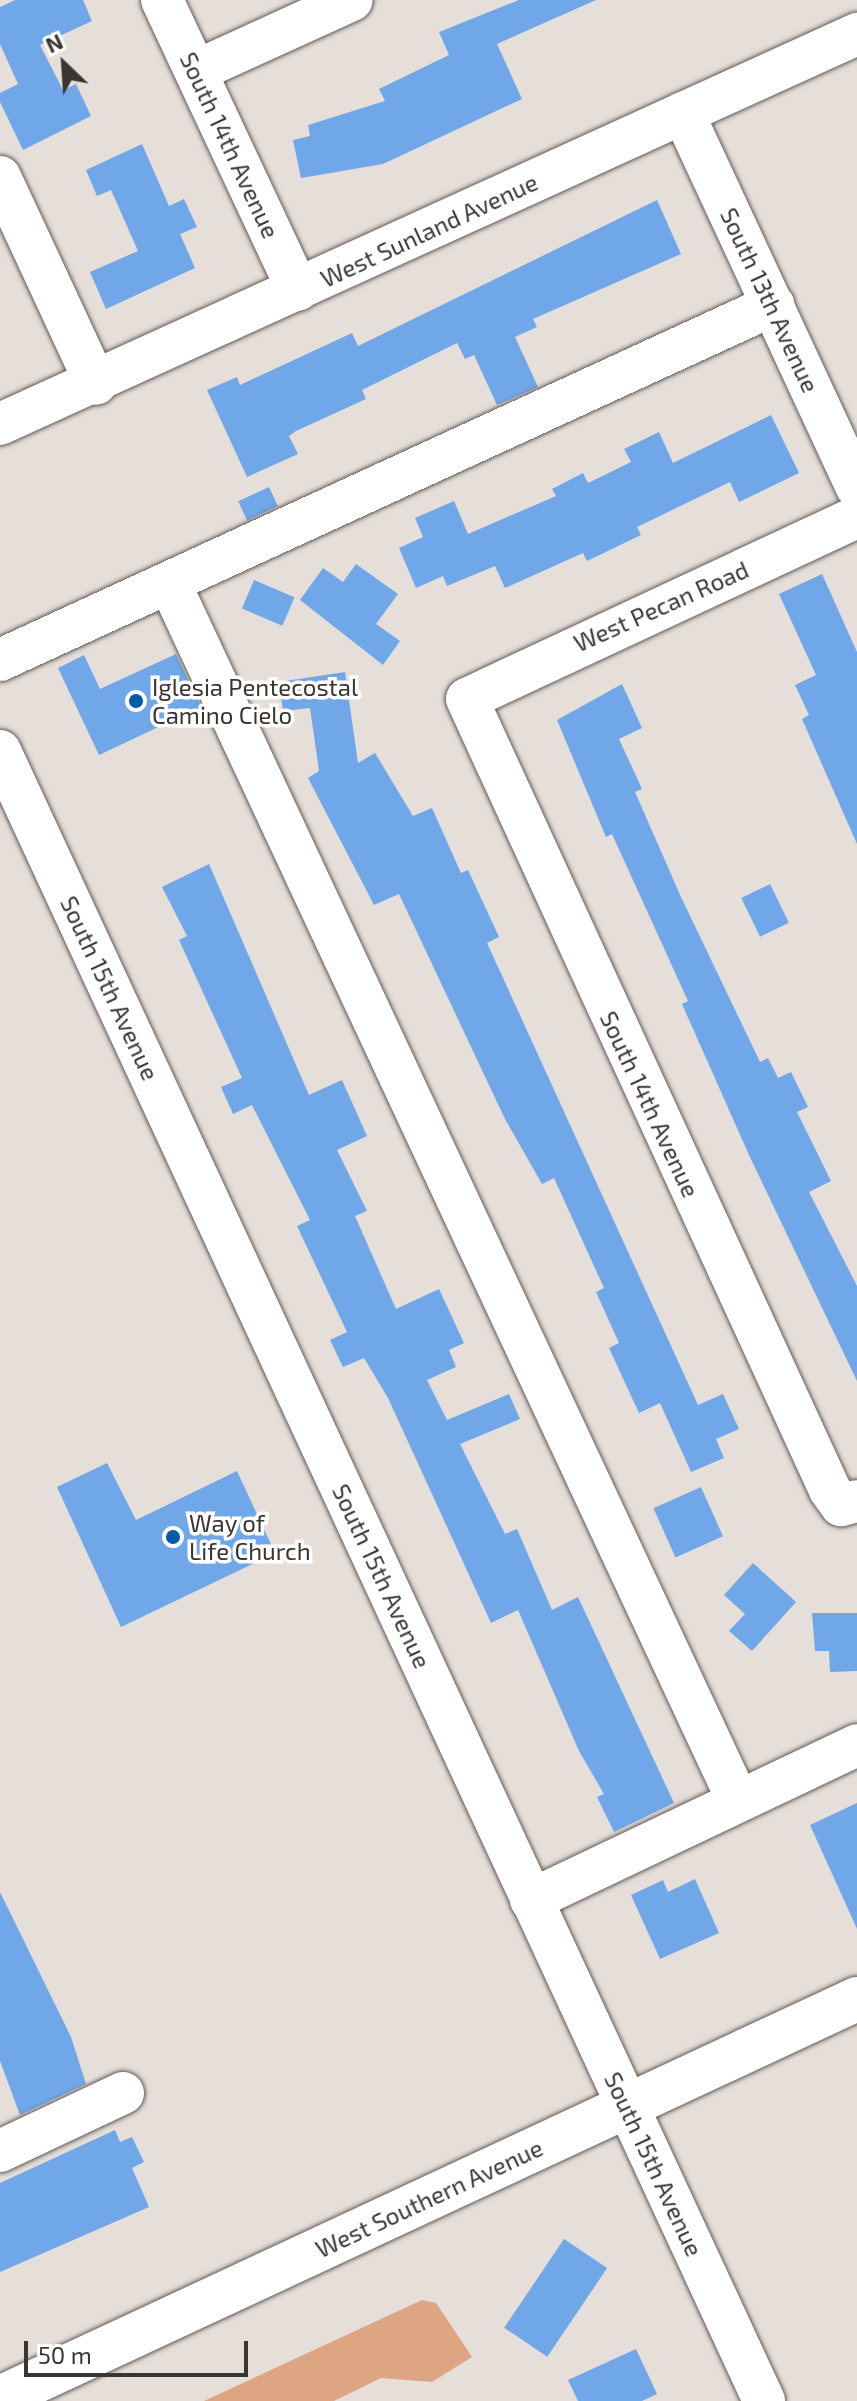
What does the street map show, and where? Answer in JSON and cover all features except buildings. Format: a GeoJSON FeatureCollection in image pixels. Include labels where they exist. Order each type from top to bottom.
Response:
{"type":"FeatureCollection","features":[{"type":"Feature","properties":{"kind":"main road","name":"West Southern Avenue"},"geometry":{"type":"LineString","coordinates":[[0,2398],[857,1999]]}},
{"type":"Feature","properties":{"kind":"street","name":"South 14th Avenue"},"geometry":{"type":"LineString","coordinates":[[162,0],[298,290]]}},
{"type":"Feature","properties":{"kind":"street"},"geometry":{"type":"LineString","coordinates":[[196,71],[352,0]]}},
{"type":"Feature","properties":{"kind":"street","name":"West Sunland Avenue"},"geometry":{"type":"LineString","coordinates":[[0,424],[96,384],[857,34]]}},
{"type":"Feature","properties":{"kind":"street","name":"South 13th Avenue"},"geometry":{"type":"LineString","coordinates":[[683,113],[857,487]]}},
{"type":"Feature","properties":{"kind":"street"},"geometry":{"type":"LineString","coordinates":[[0,177],[96,384]]}},
{"type":"Feature","properties":{"kind":"street"},"geometry":{"type":"LineString","coordinates":[[0,660],[773,305]]}},
{"type":"Feature","properties":{"kind":"street","name":"West Pecan Road"},"geometry":{"type":"LineString","coordinates":[[467,699],[857,517]]}},
{"type":"Feature","properties":{"kind":"street"},"geometry":{"type":"LineString","coordinates":[[170,584],[738,1801]]}},
{"type":"Feature","properties":{"kind":"street","name":"South 14th Avenue"},"geometry":{"type":"LineString","coordinates":[[467,699],[849,1503]]}},
{"type":"Feature","properties":{"kind":"street","name":"South 15th Avenue"},"geometry":{"type":"LineString","coordinates":[[0,751],[764,2401]]}},
{"type":"Feature","properties":{"kind":"street"},"geometry":{"type":"LineString","coordinates":[[531,1900],[857,1745]]}},
{"type":"Feature","properties":{"kind":"street"},"geometry":{"type":"LineString","coordinates":[[2,2145],[123,2093]]}},
{"type":"Feature","properties":{"kind":"shaded area"},"geometry":{"type":"Polygon","coordinates":[[[422,2300],[436,2303],[472,2357],[432,2382],[381,2378],[334,2401],[204,2401],[422,2300]]]}},
{"type":"Feature","properties":{"kind":"place","name":"Iglesia Pentecostal Camino Cielo"},"geometry":{"type":"Point","coordinates":[136,701]}},
{"type":"Feature","properties":{"kind":"place","name":"Way of Life Church"},"geometry":{"type":"Point","coordinates":[173,1537]}}]}
